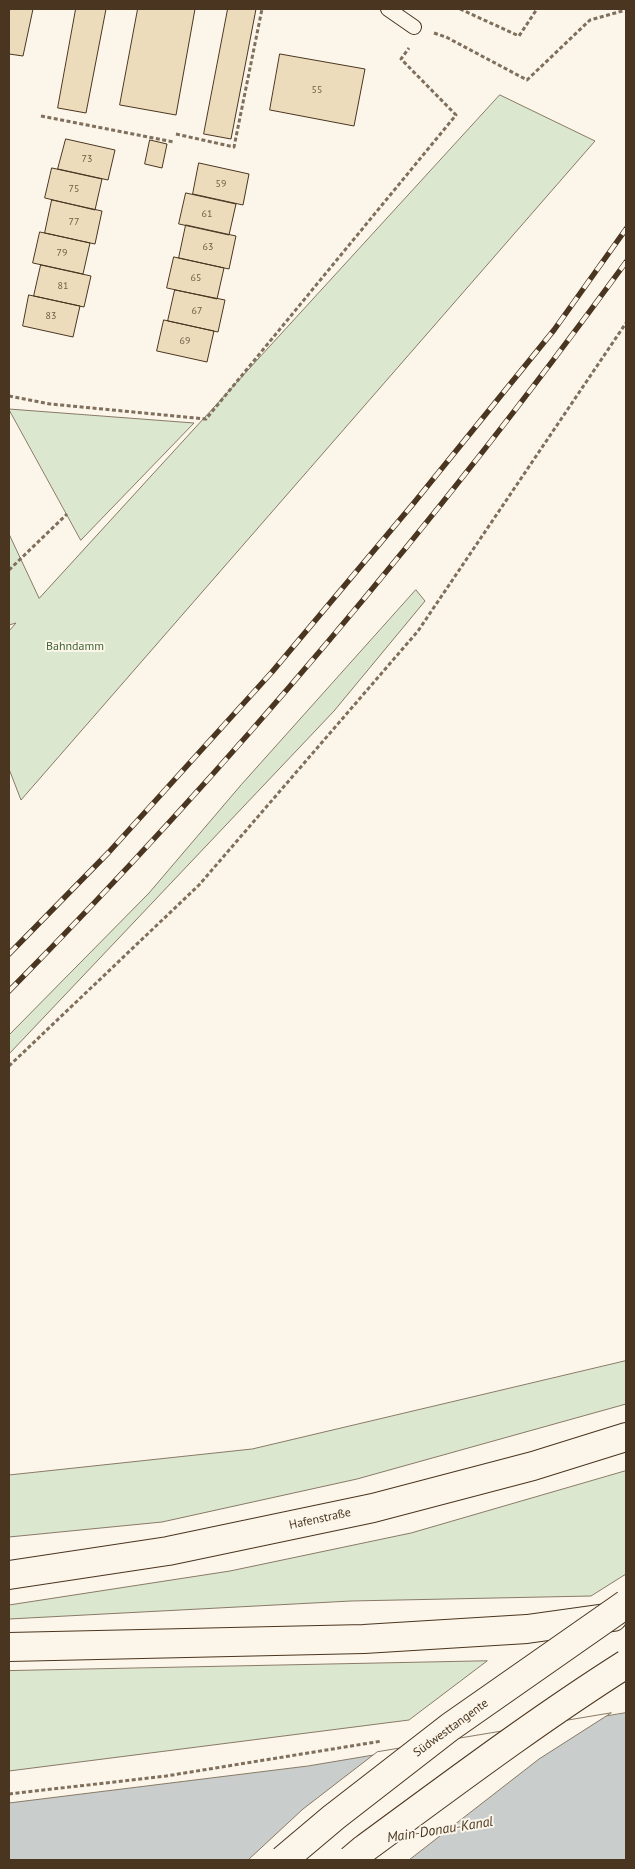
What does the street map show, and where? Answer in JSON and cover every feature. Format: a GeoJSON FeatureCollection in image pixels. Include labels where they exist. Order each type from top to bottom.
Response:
{"type":"FeatureCollection","features":[{"type":"Feature","properties":{"kind":"highway","name":"Hafenstraße"},"geometry":{"type":"LineString","coordinates":[[9,1575],[168,1551],[373,1508],[533,1466],[626,1437]]}},
{"type":"Feature","properties":{"kind":"highway","name":"Südwesttangente"},"geometry":{"type":"LineString","coordinates":[[283,1860],[334,1817],[450,1727],[626,1604]]}},
{"type":"Feature","properties":{"kind":"highway"},"geometry":{"type":"LineString","coordinates":[[9,1647],[364,1639],[527,1629],[626,1615]]}},
{"type":"Feature","properties":{"kind":"highway"},"geometry":{"type":"LineString","coordinates":[[351,1860],[484,1761],[626,1664]]}},
{"type":"Feature","properties":{"kind":"lane"},"geometry":{"type":"LineString","coordinates":[[388,9],[414,27]]}},
{"type":"Feature","properties":{"kind":"path"},"geometry":{"type":"LineString","coordinates":[[176,134],[234,147],[262,9]]}},
{"type":"Feature","properties":{"kind":"path"},"geometry":{"type":"LineString","coordinates":[[460,9],[519,36],[537,9]]}},
{"type":"Feature","properties":{"kind":"path"},"geometry":{"type":"LineString","coordinates":[[9,396],[50,404],[206,419],[456,115],[401,59],[416,40],[414,27],[446,37],[527,80],[590,20],[626,10]]}},
{"type":"Feature","properties":{"kind":"path"},"geometry":{"type":"LineString","coordinates":[[41,116],[174,142]]}},
{"type":"Feature","properties":{"kind":"path"},"geometry":{"type":"LineString","coordinates":[[9,1066],[200,885],[418,631],[626,323]]}},
{"type":"Feature","properties":{"kind":"path"},"geometry":{"type":"LineString","coordinates":[[9,570],[67,514]]}},
{"type":"Feature","properties":{"kind":"path"},"geometry":{"type":"LineString","coordinates":[[9,1794],[166,1776],[384,1740]]}},
{"type":"Feature","properties":{"kind":"green space","name":"Bahndamm"},"geometry":{"type":"Polygon","coordinates":[[[500,95],[595,141],[21,800],[9,769],[9,631],[16,623],[9,625],[9,534],[39,598],[500,95]]]}},
{"type":"Feature","properties":{"kind":"green space"},"geometry":{"type":"Polygon","coordinates":[[[9,409],[194,423],[81,540],[9,409]]]}},
{"type":"Feature","properties":{"kind":"green space"},"geometry":{"type":"Polygon","coordinates":[[[416,590],[425,601],[334,711],[9,1054],[9,1035],[149,893],[241,785],[416,590]]]}},
{"type":"Feature","properties":{"kind":"green space"},"geometry":{"type":"Polygon","coordinates":[[[626,1361],[626,1404],[357,1479],[162,1522],[9,1537],[9,1475],[252,1449],[626,1361]]]}},
{"type":"Feature","properties":{"kind":"green space"},"geometry":{"type":"Polygon","coordinates":[[[626,1471],[626,1574],[591,1596],[351,1601],[9,1619],[9,1605],[230,1571],[411,1533],[626,1471]]]}},
{"type":"Feature","properties":{"kind":"green space"},"geometry":{"type":"Polygon","coordinates":[[[487,1661],[409,1720],[9,1771],[9,1671],[487,1661]]]}},
{"type":"Feature","properties":{"kind":"water","name":"Main-Donau-Kanal"},"geometry":{"type":"Polygon","coordinates":[[[626,1713],[626,1860],[9,1860],[9,1803],[308,1766],[626,1713]]]}},
{"type":"Feature","properties":{"kind":"pier"},"geometry":{"type":"Polygon","coordinates":[[[611,1713],[539,1759],[409,1860],[248,1860],[303,1809],[377,1752],[611,1713]]]}},
{"type":"Feature","properties":{"kind":"building"},"geometry":{"type":"Polygon","coordinates":[[[9,9],[33,9],[23,56],[9,54],[9,9]]]}},
{"type":"Feature","properties":{"kind":"building"},"geometry":{"type":"Polygon","coordinates":[[[76,9],[106,9],[86,113],[58,108],[76,9]]]}},
{"type":"Feature","properties":{"kind":"building"},"geometry":{"type":"Polygon","coordinates":[[[138,9],[195,9],[176,115],[120,105],[138,9]]]}},
{"type":"Feature","properties":{"kind":"building"},"geometry":{"type":"Polygon","coordinates":[[[228,9],[256,9],[231,139],[204,134],[228,9]]]}},
{"type":"Feature","properties":{"kind":"building"},"geometry":{"type":"Polygon","coordinates":[[[280,54],[365,69],[354,126],[270,110],[280,54]]]}},
{"type":"Feature","properties":{"kind":"building"},"geometry":{"type":"Polygon","coordinates":[[[66,139],[115,150],[108,180],[58,169],[66,139]]]}},
{"type":"Feature","properties":{"kind":"building"},"geometry":{"type":"Polygon","coordinates":[[[150,140],[167,144],[162,168],[145,164],[150,140]]]}},
{"type":"Feature","properties":{"kind":"building"},"geometry":{"type":"Polygon","coordinates":[[[199,163],[249,174],[243,205],[193,194],[199,163]]]}},
{"type":"Feature","properties":{"kind":"building"},"geometry":{"type":"Polygon","coordinates":[[[52,168],[102,179],[95,210],[45,198],[52,168]]]}},
{"type":"Feature","properties":{"kind":"building"},"geometry":{"type":"Polygon","coordinates":[[[186,193],[236,204],[229,235],[179,224],[186,193]]]}},
{"type":"Feature","properties":{"kind":"building"},"geometry":{"type":"Polygon","coordinates":[[[52,200],[102,211],[95,244],[45,233],[52,200]]]}},
{"type":"Feature","properties":{"kind":"building"},"geometry":{"type":"Polygon","coordinates":[[[186,225],[236,236],[229,269],[179,258],[186,225]]]}},
{"type":"Feature","properties":{"kind":"building"},"geometry":{"type":"Polygon","coordinates":[[[40,232],[90,243],[83,274],[33,263],[40,232]]]}},
{"type":"Feature","properties":{"kind":"building"},"geometry":{"type":"Polygon","coordinates":[[[174,257],[224,268],[217,299],[167,288],[174,257]]]}},
{"type":"Feature","properties":{"kind":"building"},"geometry":{"type":"Polygon","coordinates":[[[41,265],[91,276],[84,307],[34,296],[41,265]]]}},
{"type":"Feature","properties":{"kind":"building"},"geometry":{"type":"Polygon","coordinates":[[[175,290],[225,300],[218,332],[168,321],[175,290]]]}},
{"type":"Feature","properties":{"kind":"building"},"geometry":{"type":"Polygon","coordinates":[[[29,295],[80,306],[73,337],[23,326],[29,295]]]}},
{"type":"Feature","properties":{"kind":"building"},"geometry":{"type":"Polygon","coordinates":[[[164,320],[214,331],[207,362],[157,351],[164,320]]]}},
{"type":"Feature","properties":{"kind":"railway"},"geometry":{"type":"LineString","coordinates":[[9,954],[109,852],[272,672],[413,504],[554,330],[626,229]]}},
{"type":"Feature","properties":{"kind":"railway"},"geometry":{"type":"LineString","coordinates":[[9,991],[173,818],[331,638],[482,453],[626,262]]}}]}
